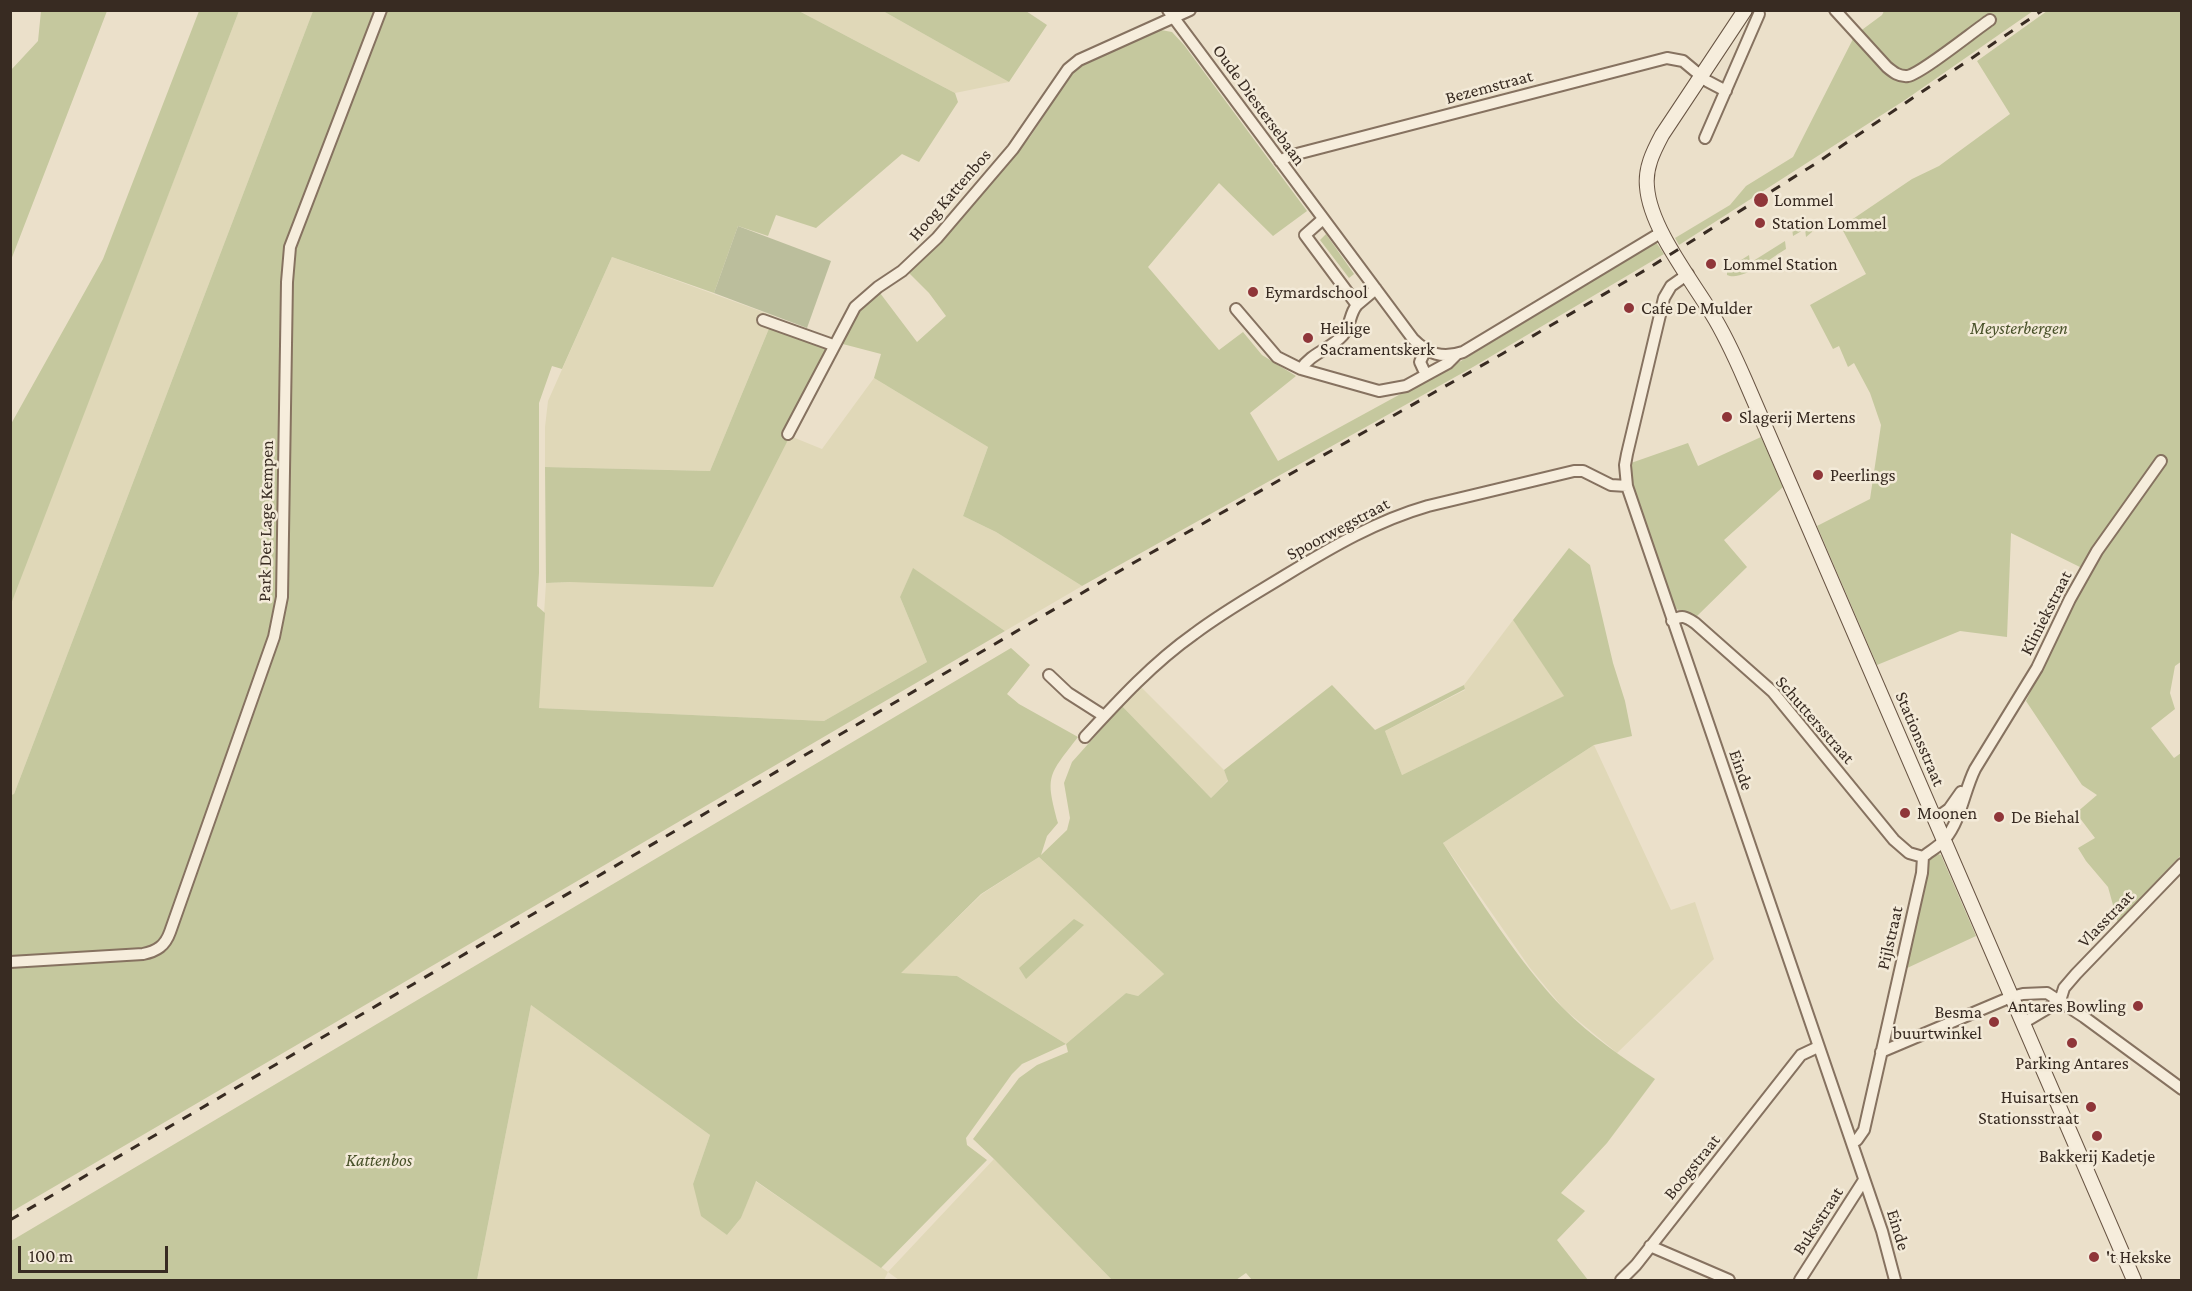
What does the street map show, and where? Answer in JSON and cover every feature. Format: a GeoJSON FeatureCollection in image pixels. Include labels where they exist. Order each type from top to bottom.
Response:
{"type":"FeatureCollection","features":[{"type":"Feature","properties":{"kind":"main road"},"geometry":{"type":"LineString","coordinates":[[1662,232],[1651,209],[1647,185],[1647,173],[1652,153],[1745,10]]}},
{"type":"Feature","properties":{"kind":"main road","name":"Stationsstraat"},"geometry":{"type":"LineString","coordinates":[[1662,232],[1713,315],[1737,363],[2134,1281]]}},
{"type":"Feature","properties":{"kind":"street","name":"Park Der Lage Kempen"},"geometry":{"type":"LineString","coordinates":[[10,962],[143,954],[156,951],[163,945],[170,932],[279,619],[282,597],[286,282],[290,247],[381,10]]}},
{"type":"Feature","properties":{"kind":"street","name":"Hoog Kattenbos"},"geometry":{"type":"LineString","coordinates":[[788,434],[855,307],[878,286],[902,271],[927,249],[1026,132],[1073,64],[1171,14],[1190,10]]}},
{"type":"Feature","properties":{"kind":"street"},"geometry":{"type":"LineString","coordinates":[[1835,10],[1887,67],[1901,76],[1908,76],[1922,69],[1990,20]]}},
{"type":"Feature","properties":{"kind":"street","name":"Oude Diestersebaan"},"geometry":{"type":"LineString","coordinates":[[1171,14],[1413,339],[1425,351]]}},
{"type":"Feature","properties":{"kind":"street"},"geometry":{"type":"LineString","coordinates":[[1705,138],[1759,14]]}},
{"type":"Feature","properties":{"kind":"street","name":"Bezemstraat"},"geometry":{"type":"LineString","coordinates":[[1280,161],[1289,156],[1667,58],[1683,61],[1702,76]]}},
{"type":"Feature","properties":{"kind":"street"},"geometry":{"type":"LineString","coordinates":[[1702,76],[1725,91]]}},
{"type":"Feature","properties":{"kind":"street"},"geometry":{"type":"LineString","coordinates":[[1323,219],[1305,235],[1357,305]]}},
{"type":"Feature","properties":{"kind":"street"},"geometry":{"type":"LineString","coordinates":[[1236,309],[1277,357],[1301,369],[1379,391],[1406,386],[1448,363],[1458,354],[1662,232]]}},
{"type":"Feature","properties":{"kind":"street","name":"Einde"},"geometry":{"type":"LineString","coordinates":[[1688,274],[1671,286],[1664,298],[1627,454],[1625,465],[1627,486],[1852,1143],[1895,1281]]}},
{"type":"Feature","properties":{"kind":"street"},"geometry":{"type":"LineString","coordinates":[[1301,369],[1306,361],[1344,334],[1348,329],[1353,309],[1376,289]]}},
{"type":"Feature","properties":{"kind":"street"},"geometry":{"type":"LineString","coordinates":[[763,320],[833,345]]}},
{"type":"Feature","properties":{"kind":"street"},"geometry":{"type":"LineString","coordinates":[[1426,375],[1419,362],[1425,351],[1445,356],[1458,354]]}},
{"type":"Feature","properties":{"kind":"street","name":"Kliniekstraat"},"geometry":{"type":"LineString","coordinates":[[1935,819],[1949,809],[1967,784],[2037,668],[2070,599],[2097,551],[2161,461]]}},
{"type":"Feature","properties":{"kind":"street","name":"Spoorwegstraat"},"geometry":{"type":"LineString","coordinates":[[1085,736],[1129,689],[1194,634],[1362,530],[1405,512],[1574,471],[1583,471],[1611,485],[1627,486]]}},
{"type":"Feature","properties":{"kind":"street","name":"Schuttersstraat"},"geometry":{"type":"LineString","coordinates":[[1672,621],[1678,616],[1686,616],[1773,693],[1894,840],[1909,853],[1923,857]]}},
{"type":"Feature","properties":{"kind":"street"},"geometry":{"type":"LineString","coordinates":[[1049,675],[1068,693],[1104,716]]}},
{"type":"Feature","properties":{"kind":"street","name":"Kliniekstraat"},"geometry":{"type":"LineString","coordinates":[[1944,841],[1953,827],[1967,784]]}},
{"type":"Feature","properties":{"kind":"street"},"geometry":{"type":"LineString","coordinates":[[1923,857],[1944,841]]}},
{"type":"Feature","properties":{"kind":"street","name":"Pijlstraat"},"geometry":{"type":"LineString","coordinates":[[1852,1143],[1864,1130],[1922,873],[1923,857]]}},
{"type":"Feature","properties":{"kind":"street","name":"Vlasstraat"},"geometry":{"type":"LineString","coordinates":[[2060,1001],[2064,988],[2076,974],[2181,864]]}},
{"type":"Feature","properties":{"kind":"street"},"geometry":{"type":"LineString","coordinates":[[1881,1052],[2011,997],[2048,993],[2181,1089]]}},
{"type":"Feature","properties":{"kind":"street"},"geometry":{"type":"LineString","coordinates":[[2023,1023],[2060,1001]]}},
{"type":"Feature","properties":{"kind":"street","name":"Boogstraat"},"geometry":{"type":"LineString","coordinates":[[1621,1281],[1801,1055],[1818,1047]]}},
{"type":"Feature","properties":{"kind":"street","name":"Buksstraat"},"geometry":{"type":"LineString","coordinates":[[1800,1281],[1864,1180]]}},
{"type":"Feature","properties":{"kind":"street"},"geometry":{"type":"LineString","coordinates":[[1650,1246],[1729,1281]]}},
{"type":"Feature","properties":{"kind":"shaded area"},"geometry":{"type":"Polygon","coordinates":[[[239,11],[313,11],[14,794],[11,795],[10,604],[239,11]]]}},
{"type":"Feature","properties":{"kind":"shaded area"},"geometry":{"type":"Polygon","coordinates":[[[799,11],[883,11],[1009,82],[955,93],[799,11]]]}},
{"type":"Feature","properties":{"kind":"shaded area"},"geometry":{"type":"Polygon","coordinates":[[[612,257],[774,316],[710,471],[545,467],[545,427],[548,401],[612,257]]]}},
{"type":"Feature","properties":{"kind":"shaded area"},"geometry":{"type":"Polygon","coordinates":[[[874,378],[988,447],[963,516],[996,532],[1082,586],[1005,631],[913,569],[900,597],[927,662],[824,721],[538,708],[546,583],[570,582],[790,436],[822,449],[874,378]]]}},
{"type":"Feature","properties":{"kind":"shaded area"},"geometry":{"type":"Polygon","coordinates":[[[1513,620],[1565,696],[1402,775],[1385,731],[1465,690],[1464,685],[1513,620]]]}},
{"type":"Feature","properties":{"kind":"shaded area"},"geometry":{"type":"Polygon","coordinates":[[[1141,687],[1224,770],[1228,780],[1211,798],[1122,706],[1141,687]]]}},
{"type":"Feature","properties":{"kind":"shaded area"},"geometry":{"type":"Polygon","coordinates":[[[1594,745],[1671,910],[1695,902],[1714,959],[1617,1053],[1564,1009],[1530,968],[1443,843],[1594,745]]]}},
{"type":"Feature","properties":{"kind":"shaded area"},"geometry":{"type":"Polygon","coordinates":[[[1039,857],[1164,974],[1138,996],[1126,993],[1066,1044],[957,976],[900,973],[982,894],[1039,857]]]}},
{"type":"Feature","properties":{"kind":"shaded area"},"geometry":{"type":"Polygon","coordinates":[[[531,1005],[710,1135],[693,1184],[727,1235],[741,1218],[755,1181],[888,1272],[884,1280],[477,1280],[531,1005]]]}},
{"type":"Feature","properties":{"kind":"shaded area"},"geometry":{"type":"Polygon","coordinates":[[[994,1159],[1112,1280],[899,1280],[888,1272],[994,1159]]]}},
{"type":"Feature","properties":{"kind":"green space"},"geometry":{"type":"Polygon","coordinates":[[[41,11],[107,11],[11,260],[11,70],[38,41],[41,11]]]}},
{"type":"Feature","properties":{"kind":"green space"},"geometry":{"type":"Polygon","coordinates":[[[199,11],[239,11],[11,604],[11,424],[103,259],[199,11]]]}},
{"type":"Feature","properties":{"kind":"green space"},"geometry":{"type":"Polygon","coordinates":[[[313,11],[799,11],[955,93],[958,102],[919,162],[902,154],[816,228],[776,215],[768,236],[738,226],[714,293],[612,257],[562,369],[552,366],[539,403],[537,606],[545,613],[539,708],[824,721],[927,662],[900,597],[913,568],[1005,631],[11,1212],[11,795],[14,794],[313,11]]]}},
{"type":"Feature","properties":{"kind":"green space"},"geometry":{"type":"Polygon","coordinates":[[[883,11],[1026,11],[1047,25],[1009,82],[883,11]]]}},
{"type":"Feature","properties":{"kind":"green space"},"geometry":{"type":"Polygon","coordinates":[[[1884,11],[2033,11],[1905,100],[1679,245],[1675,238],[1730,205],[1746,186],[1793,157],[1855,35],[1882,15],[1884,11]]]}},
{"type":"Feature","properties":{"kind":"green space","name":"Meysterbergen"},"geometry":{"type":"Polygon","coordinates":[[[2047,11],[2181,11],[2182,661],[2175,666],[2170,693],[2175,709],[2151,728],[2174,758],[2181,753],[2181,855],[2118,923],[2108,887],[2078,848],[2095,838],[2076,813],[2097,795],[2082,785],[2026,701],[2090,572],[2011,533],[2007,637],[1960,631],[1877,665],[1817,526],[1870,499],[1881,425],[1870,393],[1854,363],[1848,367],[1839,346],[1833,349],[1810,305],[1866,274],[1841,227],[1912,179],[1939,166],[2010,114],[1977,61],[2047,11]]]}},
{"type":"Feature","properties":{"kind":"green space"},"geometry":{"type":"Polygon","coordinates":[[[1161,30],[1172,32],[1184,45],[1307,211],[1273,236],[1219,183],[1148,267],[1219,350],[1243,332],[1262,355],[1296,376],[1250,413],[1278,461],[1461,361],[1656,242],[1664,254],[1473,367],[1082,586],[996,532],[963,516],[988,447],[874,378],[881,354],[839,343],[857,311],[880,293],[917,342],[946,316],[929,293],[909,273],[941,243],[1030,137],[1072,73],[1082,65],[1161,30]]]}},
{"type":"Feature","properties":{"kind":"green space"},"geometry":{"type":"Polygon","coordinates":[[[1806,220],[1813,224],[1812,232],[1806,237],[1805,229],[1793,236],[1792,228],[1806,220]]]}},
{"type":"Feature","properties":{"kind":"green space"},"geometry":{"type":"Polygon","coordinates":[[[738,226],[831,261],[807,328],[714,293],[738,226]]]}},
{"type":"Feature","properties":{"kind":"green space"},"geometry":{"type":"Polygon","coordinates":[[[1326,234],[1354,274],[1349,278],[1320,240],[1326,234]]]}},
{"type":"Feature","properties":{"kind":"green space"},"geometry":{"type":"Polygon","coordinates":[[[1785,241],[1786,249],[1757,268],[1741,275],[1727,275],[1727,269],[1749,255],[1750,263],[1785,241]]]}},
{"type":"Feature","properties":{"kind":"green space"},"geometry":{"type":"Polygon","coordinates":[[[770,326],[823,347],[827,352],[790,436],[713,587],[546,583],[545,467],[710,471],[770,326]]]}},
{"type":"Feature","properties":{"kind":"green space"},"geometry":{"type":"Polygon","coordinates":[[[1761,437],[1783,487],[1724,540],[1747,567],[1696,617],[1674,608],[1632,489],[1631,463],[1688,443],[1698,466],[1761,437]]]}},
{"type":"Feature","properties":{"kind":"green space","name":"Kattenbos"},"geometry":{"type":"Polygon","coordinates":[[[1569,548],[1590,565],[1632,736],[1594,745],[1443,843],[1500,929],[1547,991],[1574,1019],[1596,1037],[1655,1079],[1607,1143],[1561,1193],[1585,1211],[1557,1240],[1588,1280],[1252,1280],[1246,1273],[1236,1280],[1112,1280],[973,1139],[1019,1078],[1037,1065],[1068,1052],[1066,1044],[1022,1064],[1012,1074],[966,1138],[967,1145],[987,1160],[881,1268],[756,1181],[741,1218],[727,1235],[701,1216],[693,1184],[710,1135],[531,1005],[477,1280],[11,1280],[11,1241],[1011,648],[1030,665],[1007,694],[1019,704],[1078,737],[1060,760],[1052,777],[1051,795],[1058,823],[1047,836],[1041,855],[1067,830],[1070,818],[1064,783],[1072,762],[1122,706],[1211,798],[1228,781],[1224,770],[1332,685],[1375,730],[1464,685],[1465,689],[1385,731],[1402,775],[1564,696],[1513,620],[1569,548]],[[1039,857],[981,894],[901,973],[957,976],[1066,1044],[1126,993],[1138,996],[1164,974],[1039,857]]]}},
{"type":"Feature","properties":{"kind":"green space"},"geometry":{"type":"Polygon","coordinates":[[[1933,855],[1941,855],[1976,936],[1905,969],[1929,862],[1933,855]]]}},
{"type":"Feature","properties":{"kind":"green space"},"geometry":{"type":"Polygon","coordinates":[[[1074,919],[1084,925],[1026,979],[1019,968],[1074,919]]]}},
{"type":"Feature","properties":{"kind":"railway"},"geometry":{"type":"LineString","coordinates":[[10,1220],[1135,562],[1647,269],[1815,164],[2043,10]]}},
{"type":"Feature","properties":{"kind":"place","name":"Lommel"},"geometry":{"type":"Point","coordinates":[1761,200]}},
{"type":"Feature","properties":{"kind":"place","name":"Station Lommel"},"geometry":{"type":"Point","coordinates":[1760,223]}},
{"type":"Feature","properties":{"kind":"place","name":"Lommel Station"},"geometry":{"type":"Point","coordinates":[1711,264]}},
{"type":"Feature","properties":{"kind":"place","name":"Eymardschool"},"geometry":{"type":"Point","coordinates":[1253,292]}},
{"type":"Feature","properties":{"kind":"place","name":"Cafe De Mulder"},"geometry":{"type":"Point","coordinates":[1629,308]}},
{"type":"Feature","properties":{"kind":"place","name":"Heilige Sacramentskerk"},"geometry":{"type":"Point","coordinates":[1308,338]}},
{"type":"Feature","properties":{"kind":"place","name":"Slagerij Mertens"},"geometry":{"type":"Point","coordinates":[1727,417]}},
{"type":"Feature","properties":{"kind":"place","name":"Peerlings"},"geometry":{"type":"Point","coordinates":[1818,475]}},
{"type":"Feature","properties":{"kind":"place","name":"Moonen"},"geometry":{"type":"Point","coordinates":[1905,813]}},
{"type":"Feature","properties":{"kind":"place","name":"De Biehal"},"geometry":{"type":"Point","coordinates":[1999,817]}},
{"type":"Feature","properties":{"kind":"place","name":"Antares Bowling"},"geometry":{"type":"Point","coordinates":[2138,1006]}},
{"type":"Feature","properties":{"kind":"place","name":"Besma buurtwinkel"},"geometry":{"type":"Point","coordinates":[1994,1022]}},
{"type":"Feature","properties":{"kind":"place","name":"Parking Antares"},"geometry":{"type":"Point","coordinates":[2072,1043]}},
{"type":"Feature","properties":{"kind":"place","name":"Huisartsen Stationsstraat"},"geometry":{"type":"Point","coordinates":[2091,1107]}},
{"type":"Feature","properties":{"kind":"place","name":"Bakkerij Kadetje"},"geometry":{"type":"Point","coordinates":[2097,1136]}},
{"type":"Feature","properties":{"kind":"place","name":"'t Hekske"},"geometry":{"type":"Point","coordinates":[2094,1257]}}]}
